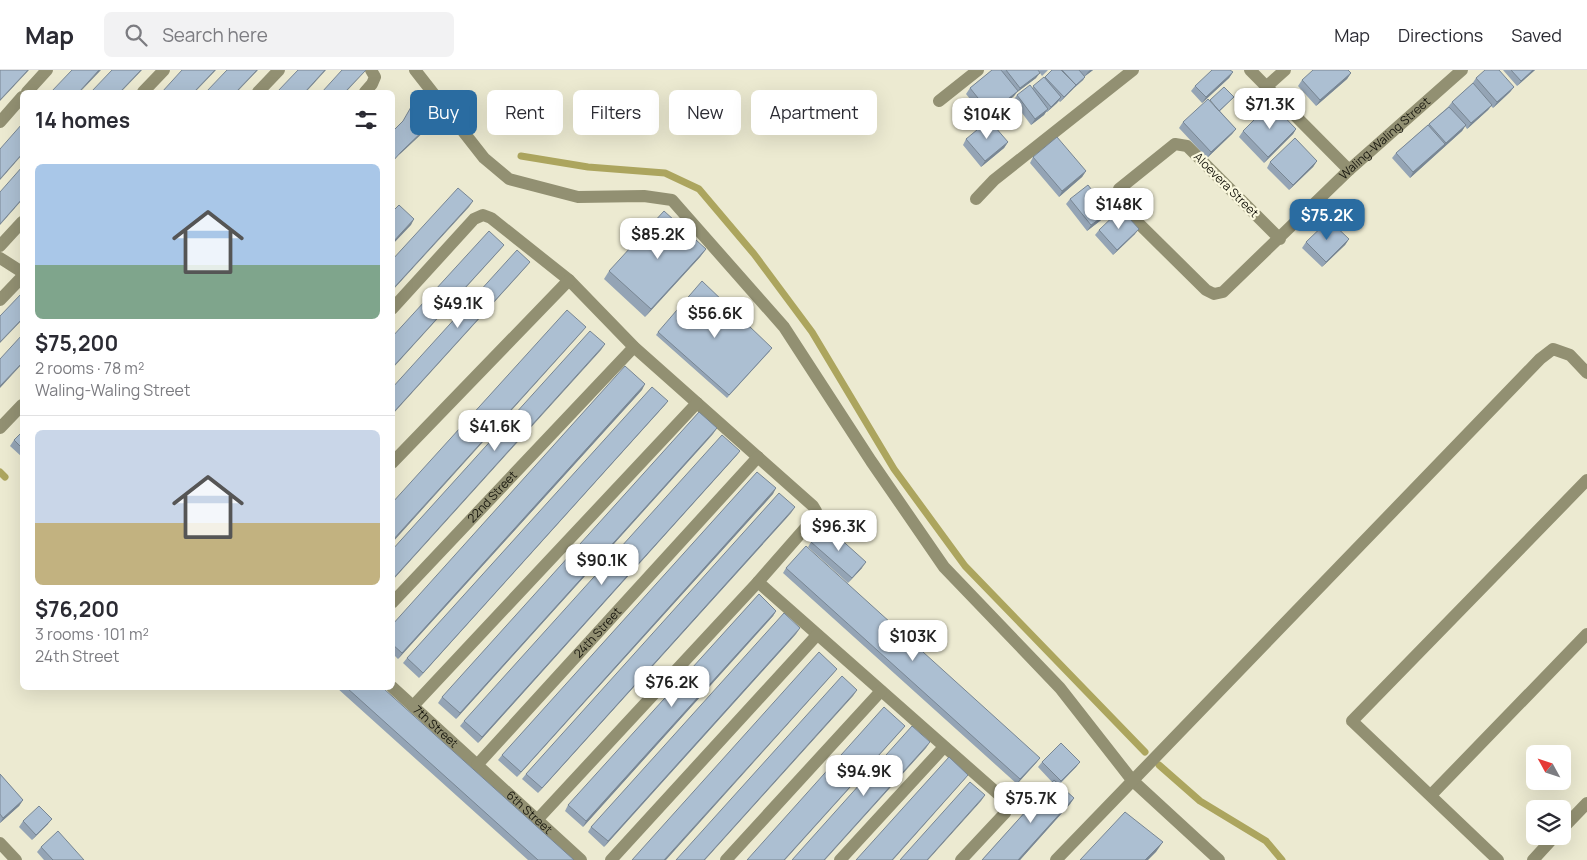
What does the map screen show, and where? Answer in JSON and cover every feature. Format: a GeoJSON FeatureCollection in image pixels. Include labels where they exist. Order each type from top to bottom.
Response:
{"type":"FeatureCollection","features":[{"type":"Feature","properties":{"kind":"street"},"geometry":{"type":"LineString","coordinates":[[29,90],[47,70]]}},
{"type":"Feature","properties":{"kind":"street"},"geometry":{"type":"LineString","coordinates":[[145,90],[164,70]]}},
{"type":"Feature","properties":{"kind":"street"},"geometry":{"type":"LineString","coordinates":[[260,90],[279,70]]}},
{"type":"Feature","properties":{"kind":"street"},"geometry":{"type":"LineString","coordinates":[[415,70],[484,158],[509,178],[578,197],[644,196],[672,200],[784,327],[870,462],[944,567],[1060,688],[1132,780],[1218,860]]}},
{"type":"Feature","properties":{"kind":"street"},"geometry":{"type":"LineString","coordinates":[[939,101],[978,70]]}},
{"type":"Feature","properties":{"kind":"street"},"geometry":{"type":"LineString","coordinates":[[976,199],[994,180],[1133,70]]}},
{"type":"Feature","properties":{"kind":"street"},"geometry":{"type":"LineString","coordinates":[[1250,70],[1349,170]]}},
{"type":"Feature","properties":{"kind":"street"},"geometry":{"type":"LineString","coordinates":[[1266,87],[1285,70]]}},
{"type":"Feature","properties":{"kind":"street","name":"Waling-Waling Street"},"geometry":{"type":"LineString","coordinates":[[1218,293],[1280,239],[1349,170],[1462,70]]}},
{"type":"Feature","properties":{"kind":"street"},"geometry":{"type":"LineString","coordinates":[[367,90],[372,84],[373,74]]}},
{"type":"Feature","properties":{"kind":"street"},"geometry":{"type":"LineString","coordinates":[[0,122],[20,99]]}},
{"type":"Feature","properties":{"kind":"street","name":"Aloevera Street"},"geometry":{"type":"LineString","coordinates":[[1218,293],[1206,290],[1118,203],[1119,189],[1175,144],[1182,144],[1187,146],[1280,239]]}},
{"type":"Feature","properties":{"kind":"street"},"geometry":{"type":"LineString","coordinates":[[395,307],[474,219],[483,215],[491,218],[569,280],[634,347],[816,511],[815,517],[758,582],[537,820]]}},
{"type":"Feature","properties":{"kind":"street"},"geometry":{"type":"LineString","coordinates":[[0,246],[20,224]]}},
{"type":"Feature","properties":{"kind":"street"},"geometry":{"type":"LineString","coordinates":[[0,258],[20,271]]}},
{"type":"Feature","properties":{"kind":"street"},"geometry":{"type":"LineString","coordinates":[[0,300],[20,279]]}},
{"type":"Feature","properties":{"kind":"street"},"geometry":{"type":"LineString","coordinates":[[395,460],[569,280]]}},
{"type":"Feature","properties":{"kind":"street","name":"22nd Street"},"geometry":{"type":"LineString","coordinates":[[395,600],[634,347]]}},
{"type":"Feature","properties":{"kind":"street"},"geometry":{"type":"LineString","coordinates":[[1056,860],[1540,359],[1553,349],[1570,356],[1587,373]]}},
{"type":"Feature","properties":{"kind":"street"},"geometry":{"type":"LineString","coordinates":[[413,706],[697,403]]}},
{"type":"Feature","properties":{"kind":"street"},"geometry":{"type":"LineString","coordinates":[[0,428],[20,407]]}},
{"type":"Feature","properties":{"kind":"street","name":"24th Street"},"geometry":{"type":"LineString","coordinates":[[477,765],[758,457]]}},
{"type":"Feature","properties":{"kind":"street"},"geometry":{"type":"LineString","coordinates":[[1498,860],[1352,721],[1587,480]]}},
{"type":"Feature","properties":{"kind":"street"},"geometry":{"type":"LineString","coordinates":[[758,582],[1005,800],[1007,806],[1005,813],[961,860]]}},
{"type":"Feature","properties":{"kind":"street"},"geometry":{"type":"LineString","coordinates":[[1431,796],[1587,634]]}},
{"type":"Feature","properties":{"kind":"street"},"geometry":{"type":"LineString","coordinates":[[611,860],[817,635]]}},
{"type":"Feature","properties":{"kind":"street","name":"7th Street"},"geometry":{"type":"LineString","coordinates":[[395,690],[477,765]]}},
{"type":"Feature","properties":{"kind":"street"},"geometry":{"type":"LineString","coordinates":[[726,860],[881,691]]}},
{"type":"Feature","properties":{"kind":"street"},"geometry":{"type":"LineString","coordinates":[[840,860],[944,747]]}},
{"type":"Feature","properties":{"kind":"street","name":"6th Street"},"geometry":{"type":"LineString","coordinates":[[477,765],[581,860]]}},
{"type":"Feature","properties":{"kind":"street"},"geometry":{"type":"LineString","coordinates":[[1571,820],[1587,803]]}},
{"type":"Feature","properties":{"kind":"street"},"geometry":{"type":"LineString","coordinates":[[0,843],[12,859]]}},
{"type":"Feature","properties":{"kind":"street"},"geometry":{"type":"LineString","coordinates":[[1533,860],[1547,845]]}},
{"type":"Feature","properties":{"kind":"building"},"geometry":{"type":"Polygon","coordinates":[[[0,70],[28,70],[0,100],[0,70]]]}},
{"type":"Feature","properties":{"kind":"building"},"geometry":{"type":"Polygon","coordinates":[[[72,70],[99,70],[81,90],[53,90],[72,70]]]}},
{"type":"Feature","properties":{"kind":"building"},"geometry":{"type":"Polygon","coordinates":[[[112,70],[141,70],[122,90],[93,90],[112,70]]]}},
{"type":"Feature","properties":{"kind":"building"},"geometry":{"type":"Polygon","coordinates":[[[182,70],[215,70],[196,90],[164,90],[182,70]]]}},
{"type":"Feature","properties":{"kind":"building"},"geometry":{"type":"Polygon","coordinates":[[[227,70],[257,70],[238,90],[208,90],[227,70]]]}},
{"type":"Feature","properties":{"kind":"building"},"geometry":{"type":"Polygon","coordinates":[[[298,70],[325,70],[307,90],[279,90],[298,70]]]}},
{"type":"Feature","properties":{"kind":"building"},"geometry":{"type":"Polygon","coordinates":[[[342,70],[366,70],[347,90],[324,90],[342,70]]]}},
{"type":"Feature","properties":{"kind":"building"},"geometry":{"type":"Polygon","coordinates":[[[992,70],[1001,70],[1018,91],[990,113],[970,88],[992,70]]]}},
{"type":"Feature","properties":{"kind":"building"},"geometry":{"type":"Polygon","coordinates":[[[1006,70],[1038,70],[1040,73],[1020,88],[1006,70]]]}},
{"type":"Feature","properties":{"kind":"building"},"geometry":{"type":"Polygon","coordinates":[[[1052,70],[1061,70],[1076,85],[1064,97],[1045,77],[1052,70]]]}},
{"type":"Feature","properties":{"kind":"building"},"geometry":{"type":"Polygon","coordinates":[[[1062,70],[1079,70],[1085,77],[1076,85],[1062,70]]]}},
{"type":"Feature","properties":{"kind":"building"},"geometry":{"type":"Polygon","coordinates":[[[1212,70],[1230,70],[1233,72],[1206,97],[1195,86],[1212,70]]]}},
{"type":"Feature","properties":{"kind":"building"},"geometry":{"type":"Polygon","coordinates":[[[1313,70],[1348,70],[1351,73],[1320,100],[1302,80],[1313,70]]]}},
{"type":"Feature","properties":{"kind":"building"},"geometry":{"type":"Polygon","coordinates":[[[1485,70],[1499,70],[1514,87],[1497,102],[1476,78],[1485,70]]]}},
{"type":"Feature","properties":{"kind":"building"},"geometry":{"type":"Polygon","coordinates":[[[1511,70],[1533,70],[1521,81],[1511,70]]]}},
{"type":"Feature","properties":{"kind":"building"},"geometry":{"type":"Polygon","coordinates":[[[1044,77],[1061,97],[1051,107],[1033,86],[1044,77]]]}},
{"type":"Feature","properties":{"kind":"building"},"geometry":{"type":"Polygon","coordinates":[[[1473,83],[1492,105],[1471,123],[1452,102],[1473,83]]]}},
{"type":"Feature","properties":{"kind":"building"},"geometry":{"type":"Polygon","coordinates":[[[1030,85],[1048,109],[1035,119],[1017,95],[1030,85]]]}},
{"type":"Feature","properties":{"kind":"building"},"geometry":{"type":"Polygon","coordinates":[[[1224,87],[1234,97],[1219,111],[1210,100],[1224,87]]]}},
{"type":"Feature","properties":{"kind":"building"},"geometry":{"type":"Polygon","coordinates":[[[1208,99],[1236,129],[1211,152],[1183,122],[1208,99]]]}},
{"type":"Feature","properties":{"kind":"building"},"geometry":{"type":"Polygon","coordinates":[[[1271,103],[1296,129],[1268,157],[1243,131],[1271,103]]]}},
{"type":"Feature","properties":{"kind":"building"},"geometry":{"type":"Polygon","coordinates":[[[1449,107],[1466,125],[1446,143],[1429,124],[1449,107]]]}},
{"type":"Feature","properties":{"kind":"building"},"geometry":{"type":"Polygon","coordinates":[[[410,109],[410,135],[419,135],[395,159],[395,129],[403,121],[410,109]]]}},
{"type":"Feature","properties":{"kind":"building"},"geometry":{"type":"Polygon","coordinates":[[[989,120],[1008,142],[985,161],[966,139],[989,120]]]}},
{"type":"Feature","properties":{"kind":"building"},"geometry":{"type":"Polygon","coordinates":[[[1428,125],[1445,144],[1413,172],[1396,153],[1428,125]]]}},
{"type":"Feature","properties":{"kind":"building"},"geometry":{"type":"Polygon","coordinates":[[[20,126],[20,156],[0,179],[0,149],[20,126]]]}},
{"type":"Feature","properties":{"kind":"building"},"geometry":{"type":"Polygon","coordinates":[[[1057,137],[1086,171],[1062,191],[1033,157],[1057,137]]]}},
{"type":"Feature","properties":{"kind":"building"},"geometry":{"type":"Polygon","coordinates":[[[1295,138],[1317,161],[1293,185],[1270,162],[1295,138]]]}},
{"type":"Feature","properties":{"kind":"building"},"geometry":{"type":"Polygon","coordinates":[[[20,169],[20,201],[0,224],[0,192],[20,169]]]}},
{"type":"Feature","properties":{"kind":"building"},"geometry":{"type":"Polygon","coordinates":[[[1088,185],[1109,212],[1091,225],[1070,199],[1088,185]]]}},
{"type":"Feature","properties":{"kind":"building"},"geometry":{"type":"Polygon","coordinates":[[[458,188],[473,201],[395,287],[395,257],[458,188]]]}},
{"type":"Feature","properties":{"kind":"building"},"geometry":{"type":"Polygon","coordinates":[[[399,205],[414,219],[395,240],[395,209],[399,205]]]}},
{"type":"Feature","properties":{"kind":"building"},"geometry":{"type":"Polygon","coordinates":[[[1121,209],[1139,229],[1117,250],[1099,230],[1121,209]]]}},
{"type":"Feature","properties":{"kind":"building"},"geometry":{"type":"Polygon","coordinates":[[[664,211],[706,249],[651,309],[609,271],[664,211]]]}},
{"type":"Feature","properties":{"kind":"building"},"geometry":{"type":"Polygon","coordinates":[[[1329,220],[1349,239],[1326,262],[1306,242],[1329,220]]]}},
{"type":"Feature","properties":{"kind":"building"},"geometry":{"type":"Polygon","coordinates":[[[489,231],[504,245],[395,365],[395,334],[489,231]]]}},
{"type":"Feature","properties":{"kind":"building"},"geometry":{"type":"Polygon","coordinates":[[[517,250],[530,262],[395,411],[395,385],[517,250]]]}},
{"type":"Feature","properties":{"kind":"building"},"geometry":{"type":"Polygon","coordinates":[[[702,281],[772,348],[729,395],[658,332],[702,281]]]}},
{"type":"Feature","properties":{"kind":"building"},"geometry":{"type":"Polygon","coordinates":[[[20,295],[20,321],[0,342],[0,316],[20,295]]]}},
{"type":"Feature","properties":{"kind":"building"},"geometry":{"type":"Polygon","coordinates":[[[567,310],[586,327],[395,538],[395,500],[567,310]]]}},
{"type":"Feature","properties":{"kind":"building"},"geometry":{"type":"Polygon","coordinates":[[[590,331],[605,344],[395,577],[395,547],[590,331]]]}},
{"type":"Feature","properties":{"kind":"building"},"geometry":{"type":"Polygon","coordinates":[[[20,337],[20,365],[0,386],[0,359],[20,337]]]}},
{"type":"Feature","properties":{"kind":"building"},"geometry":{"type":"Polygon","coordinates":[[[625,366],[645,384],[402,653],[395,647],[395,622],[625,366]]]}},
{"type":"Feature","properties":{"kind":"building"},"geometry":{"type":"Polygon","coordinates":[[[652,387],[668,401],[423,673],[407,658],[652,387]]]}},
{"type":"Feature","properties":{"kind":"building"},"geometry":{"type":"Polygon","coordinates":[[[699,412],[717,428],[460,713],[442,697],[699,412]]]}},
{"type":"Feature","properties":{"kind":"building"},"geometry":{"type":"Polygon","coordinates":[[[20,434],[20,446],[14,440],[20,434]]]}},
{"type":"Feature","properties":{"kind":"building"},"geometry":{"type":"Polygon","coordinates":[[[722,435],[740,451],[482,737],[464,721],[722,435]]]}},
{"type":"Feature","properties":{"kind":"building"},"geometry":{"type":"Polygon","coordinates":[[[757,472],[776,488],[521,772],[502,755],[757,472]]]}},
{"type":"Feature","properties":{"kind":"building"},"geometry":{"type":"Polygon","coordinates":[[[779,493],[795,507],[542,788],[526,774],[779,493]]]}},
{"type":"Feature","properties":{"kind":"building"},"geometry":{"type":"Polygon","coordinates":[[[826,526],[866,562],[852,578],[811,542],[826,526]]]}},
{"type":"Feature","properties":{"kind":"building"},"geometry":{"type":"Polygon","coordinates":[[[806,546],[1040,758],[1020,779],[786,568],[806,546]]]}},
{"type":"Feature","properties":{"kind":"building"},"geometry":{"type":"Polygon","coordinates":[[[759,594],[776,611],[586,821],[568,805],[759,594]]]}},
{"type":"Feature","properties":{"kind":"building"},"geometry":{"type":"Polygon","coordinates":[[[784,613],[800,628],[608,841],[591,827],[784,613]]]}},
{"type":"Feature","properties":{"kind":"building"},"geometry":{"type":"Polygon","coordinates":[[[819,652],[837,669],[664,860],[632,860],[819,652]]]}},
{"type":"Feature","properties":{"kind":"building"},"geometry":{"type":"Polygon","coordinates":[[[842,676],[857,690],[704,860],[676,860],[842,676]]]}},
{"type":"Feature","properties":{"kind":"building"},"geometry":{"type":"Polygon","coordinates":[[[349,690],[385,690],[574,860],[538,860],[349,690]]]}},
{"type":"Feature","properties":{"kind":"building"},"geometry":{"type":"Polygon","coordinates":[[[884,707],[905,726],[784,860],[747,860],[884,707]]]}},
{"type":"Feature","properties":{"kind":"building"},"geometry":{"type":"Polygon","coordinates":[[[912,726],[930,742],[824,860],[792,860],[912,726]]]}},
{"type":"Feature","properties":{"kind":"building"},"geometry":{"type":"Polygon","coordinates":[[[1061,743],[1080,762],[1061,781],[1042,762],[1061,743]]]}},
{"type":"Feature","properties":{"kind":"building"},"geometry":{"type":"Polygon","coordinates":[[[949,757],[968,775],[892,860],[856,860],[949,757]]]}},
{"type":"Feature","properties":{"kind":"building"},"geometry":{"type":"Polygon","coordinates":[[[0,774],[23,800],[3,818],[0,814],[0,774]]]}},
{"type":"Feature","properties":{"kind":"building"},"geometry":{"type":"Polygon","coordinates":[[[1054,780],[1074,798],[1018,860],[982,860],[1054,780]]]}},
{"type":"Feature","properties":{"kind":"building"},"geometry":{"type":"Polygon","coordinates":[[[970,782],[985,795],[927,860],[900,860],[970,782]]]}},
{"type":"Feature","properties":{"kind":"building"},"geometry":{"type":"Polygon","coordinates":[[[39,806],[52,819],[36,835],[23,821],[39,806]]]}},
{"type":"Feature","properties":{"kind":"building"},"geometry":{"type":"Polygon","coordinates":[[[1125,812],[1163,842],[1145,860],[1080,860],[1125,812]]]}},
{"type":"Feature","properties":{"kind":"building"},"geometry":{"type":"Polygon","coordinates":[[[58,831],[84,860],[53,860],[41,847],[58,831]]]}},
{"type":"Feature","properties":{"kind":"waterway"},"geometry":{"type":"LineString","coordinates":[[521,156],[588,167],[665,173],[699,189],[754,254],[812,332],[894,469],[965,566],[1145,752]]}},
{"type":"Feature","properties":{"kind":"waterway"},"geometry":{"type":"LineString","coordinates":[[0,472],[5,477]]}},
{"type":"Feature","properties":{"kind":"waterway"},"geometry":{"type":"LineString","coordinates":[[1159,765],[1200,801],[1266,841],[1282,860]]}}]}
